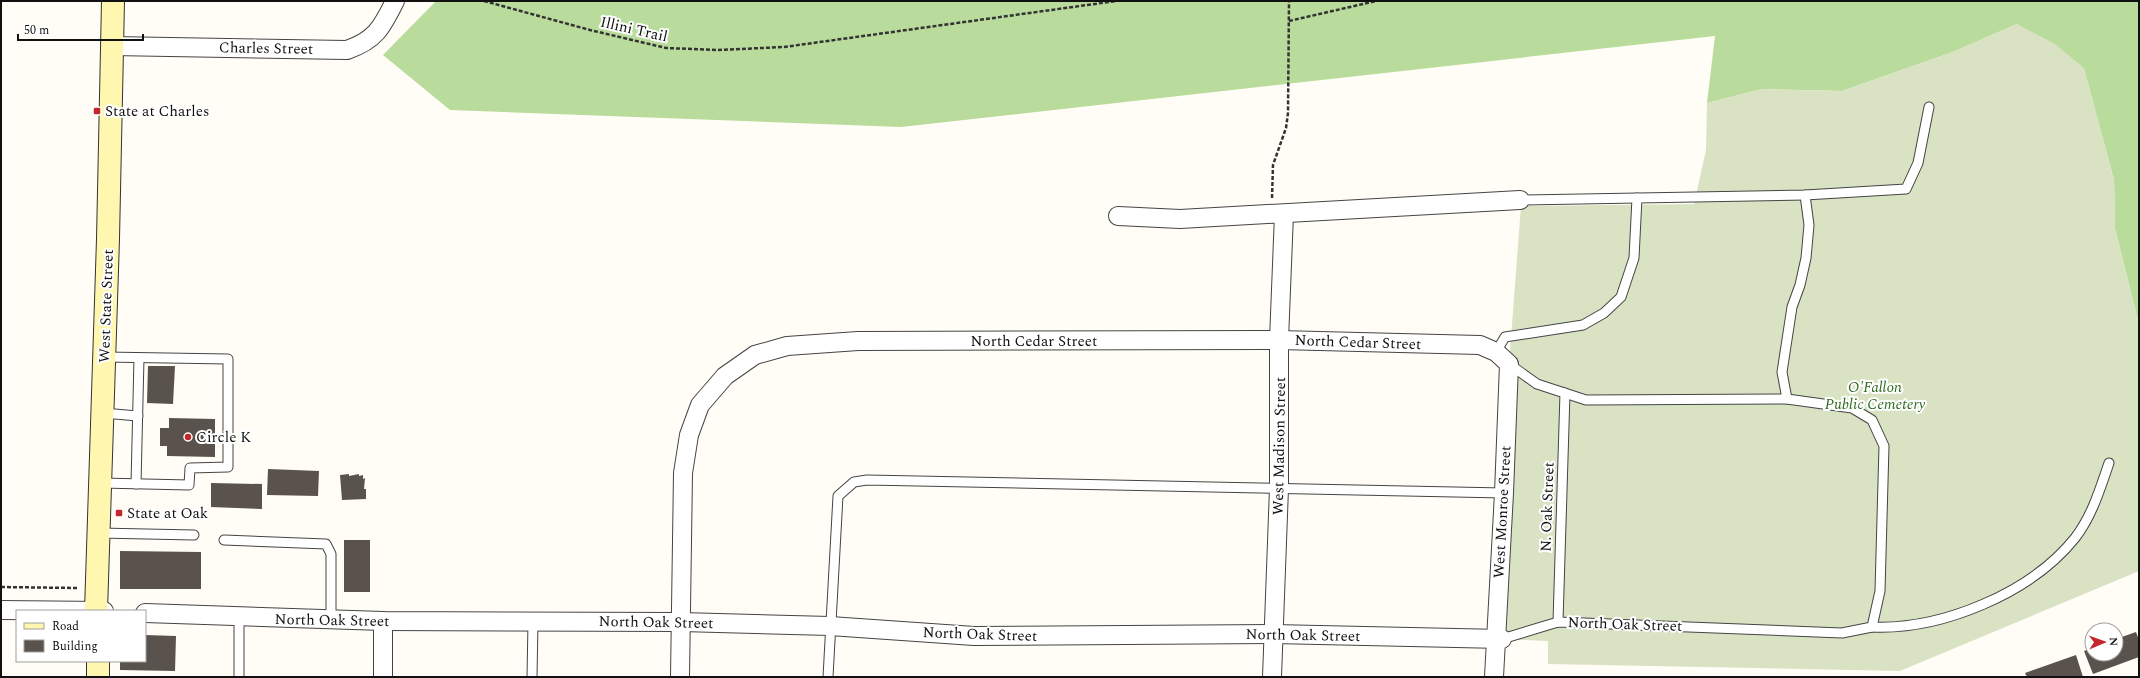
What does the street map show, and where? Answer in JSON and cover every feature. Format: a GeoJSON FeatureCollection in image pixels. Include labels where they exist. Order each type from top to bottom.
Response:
{"type":"FeatureCollection","features":[{"type":"Feature","properties":{"kind":"main road","name":"West State Street"},"geometry":{"type":"LineString","coordinates":[[96,610],[105,357],[113,1]]}},
{"type":"Feature","properties":{"kind":"main road"},"geometry":{"type":"LineString","coordinates":[[98,662],[98,677]]}},
{"type":"Feature","properties":{"kind":"street","name":"Charles Street"},"geometry":{"type":"LineString","coordinates":[[112,46],[347,50],[362,45],[380,30],[395,1]]}},
{"type":"Feature","properties":{"kind":"street"},"geometry":{"type":"LineString","coordinates":[[1118,216],[1180,219],[1520,200]]}},
{"type":"Feature","properties":{"kind":"street","name":"West Madison Street"},"geometry":{"type":"LineString","coordinates":[[1272,677],[1279,488],[1280,340],[1278,214]]}},
{"type":"Feature","properties":{"kind":"street","name":"North Cedar Street"},"geometry":{"type":"LineString","coordinates":[[680,677],[683,473],[688,435],[700,405],[725,376],[755,356],[787,346],[858,341],[1280,340],[1480,346],[1496,352]]}},
{"type":"Feature","properties":{"kind":"street"},"geometry":{"type":"LineString","coordinates":[[1496,352],[1510,364]]}},
{"type":"Feature","properties":{"kind":"street","name":"West Monroe Street"},"geometry":{"type":"LineString","coordinates":[[1494,677],[1498,639],[1510,364]]}},
{"type":"Feature","properties":{"kind":"street"},"geometry":{"type":"LineString","coordinates":[[1,610],[16,610]]}},
{"type":"Feature","properties":{"kind":"street","name":"North Oak Street"},"geometry":{"type":"LineString","coordinates":[[146,613],[240,618],[383,621],[681,622],[830,626],[974,636],[1273,634],[1498,639]]}},
{"type":"Feature","properties":{"kind":"street"},"geometry":{"type":"LineString","coordinates":[[383,621],[383,677]]}},
{"type":"Feature","properties":{"kind":"lane"},"geometry":{"type":"LineString","coordinates":[[1520,200],[1727,195],[1805,195],[1906,189],[1918,164],[1929,107]]}},
{"type":"Feature","properties":{"kind":"lane"},"geometry":{"type":"LineString","coordinates":[[1787,399],[1782,372],[1792,308],[1800,285],[1806,258],[1809,225],[1805,195]]}},
{"type":"Feature","properties":{"kind":"lane"},"geometry":{"type":"LineString","coordinates":[[1496,352],[1505,337],[1582,325],[1604,313],[1621,297],[1634,258],[1638,198]]}},
{"type":"Feature","properties":{"kind":"lane"},"geometry":{"type":"LineString","coordinates":[[101,483],[189,485],[190,468],[228,467],[228,359],[105,357]]}},
{"type":"Feature","properties":{"kind":"lane"},"geometry":{"type":"LineString","coordinates":[[136,484],[139,358]]}},
{"type":"Feature","properties":{"kind":"lane"},"geometry":{"type":"LineString","coordinates":[[1510,364],[1537,384],[1586,400],[1787,399],[1852,408],[1872,420],[1884,446],[1880,591],[1872,627]]}},
{"type":"Feature","properties":{"kind":"lane","name":"N. Oak Street"},"geometry":{"type":"LineString","coordinates":[[1558,622],[1565,394]]}},
{"type":"Feature","properties":{"kind":"lane"},"geometry":{"type":"LineString","coordinates":[[103,413],[138,416]]}},
{"type":"Feature","properties":{"kind":"lane","name":"North Oak Street"},"geometry":{"type":"LineString","coordinates":[[1498,639],[1558,622],[1842,633],[1872,627],[1902,626],[1930,621],[1962,612],[2000,597],[2027,582],[2053,561],[2075,537],[2091,512],[2109,463]]}},
{"type":"Feature","properties":{"kind":"lane"},"geometry":{"type":"LineString","coordinates":[[828,677],[838,496],[854,482],[867,480],[1504,493]]}},
{"type":"Feature","properties":{"kind":"lane"},"geometry":{"type":"LineString","coordinates":[[99,533],[194,535]]}},
{"type":"Feature","properties":{"kind":"lane"},"geometry":{"type":"LineString","coordinates":[[224,540],[326,544],[331,554],[331,620]]}},
{"type":"Feature","properties":{"kind":"lane"},"geometry":{"type":"LineString","coordinates":[[239,677],[240,618]]}},
{"type":"Feature","properties":{"kind":"lane"},"geometry":{"type":"LineString","coordinates":[[532,677],[533,622]]}},
{"type":"Feature","properties":{"kind":"path","name":"Illini Trail"},"geometry":{"type":"LineString","coordinates":[[484,1],[590,30],[666,48],[718,50],[784,47],[1116,1]]}},
{"type":"Feature","properties":{"kind":"path"},"geometry":{"type":"LineString","coordinates":[[1278,214],[1273,165],[1286,128],[1288,113],[1289,1]]}},
{"type":"Feature","properties":{"kind":"path"},"geometry":{"type":"LineString","coordinates":[[1289,21],[1376,1]]}},
{"type":"Feature","properties":{"kind":"path"},"geometry":{"type":"LineString","coordinates":[[1,587],[81,588],[81,591]]}},
{"type":"Feature","properties":{"kind":"green space"},"geometry":{"type":"Polygon","coordinates":[[[436,1],[2139,1],[2139,325],[2115,229],[2114,180],[2084,69],[2017,24],[1953,52],[1842,91],[1762,89],[1707,103],[1715,36],[901,127],[450,110],[383,55],[436,1]]]}},
{"type":"Feature","properties":{"kind":"green space","name":"O'Fallon Public Cemetery"},"geometry":{"type":"Polygon","coordinates":[[[2017,24],[2055,44],[2084,68],[2114,180],[2115,229],[2139,325],[2139,571],[1900,671],[1548,664],[1548,641],[1502,639],[1509,364],[1521,206],[1694,204],[1706,150],[1707,103],[1762,89],[1842,91],[1953,52],[2017,24]]]}},
{"type":"Feature","properties":{"kind":"building","name":"Circle K"},"geometry":{"type":"Polygon","coordinates":[[[148,366],[175,366],[173,404],[147,403],[148,366]]]}},
{"type":"Feature","properties":{"kind":"building","name":"Circle K"},"geometry":{"type":"Polygon","coordinates":[[[169,418],[215,419],[215,457],[167,456],[167,446],[160,446],[160,428],[169,428],[169,418]]]}},
{"type":"Feature","properties":{"kind":"building"},"geometry":{"type":"Polygon","coordinates":[[[268,469],[319,471],[318,496],[267,495],[268,469]]]}},
{"type":"Feature","properties":{"kind":"building"},"geometry":{"type":"Polygon","coordinates":[[[349,474],[349,476],[359,474],[359,476],[363,475],[363,479],[365,478],[364,489],[366,489],[366,499],[342,500],[340,475],[349,474]]]}},
{"type":"Feature","properties":{"kind":"building"},"geometry":{"type":"Polygon","coordinates":[[[211,483],[262,484],[262,509],[211,507],[211,483]]]}},
{"type":"Feature","properties":{"kind":"building"},"geometry":{"type":"Polygon","coordinates":[[[344,540],[370,540],[370,592],[344,592],[344,540]]]}},
{"type":"Feature","properties":{"kind":"building"},"geometry":{"type":"Polygon","coordinates":[[[120,551],[201,552],[201,589],[120,589],[120,551]]]}},
{"type":"Feature","properties":{"kind":"building"},"geometry":{"type":"Polygon","coordinates":[[[2136,632],[2139,640],[2139,657],[2093,674],[2088,662],[2124,662],[2124,636],[2136,632]]]}},
{"type":"Feature","properties":{"kind":"building"},"geometry":{"type":"Polygon","coordinates":[[[146,635],[176,636],[175,671],[120,670],[120,662],[146,662],[146,635]]]}},
{"type":"Feature","properties":{"kind":"building"},"geometry":{"type":"Polygon","coordinates":[[[2076,655],[2083,677],[2027,677],[2025,673],[2076,655]]]}},
{"type":"Feature","properties":{"kind":"place","name":"State at Charles"},"geometry":{"type":"Point","coordinates":[97,111]}},
{"type":"Feature","properties":{"kind":"place","name":"Circle K"},"geometry":{"type":"Point","coordinates":[188,437]}},
{"type":"Feature","properties":{"kind":"place","name":"State at Oak"},"geometry":{"type":"Point","coordinates":[119,513]}}]}
